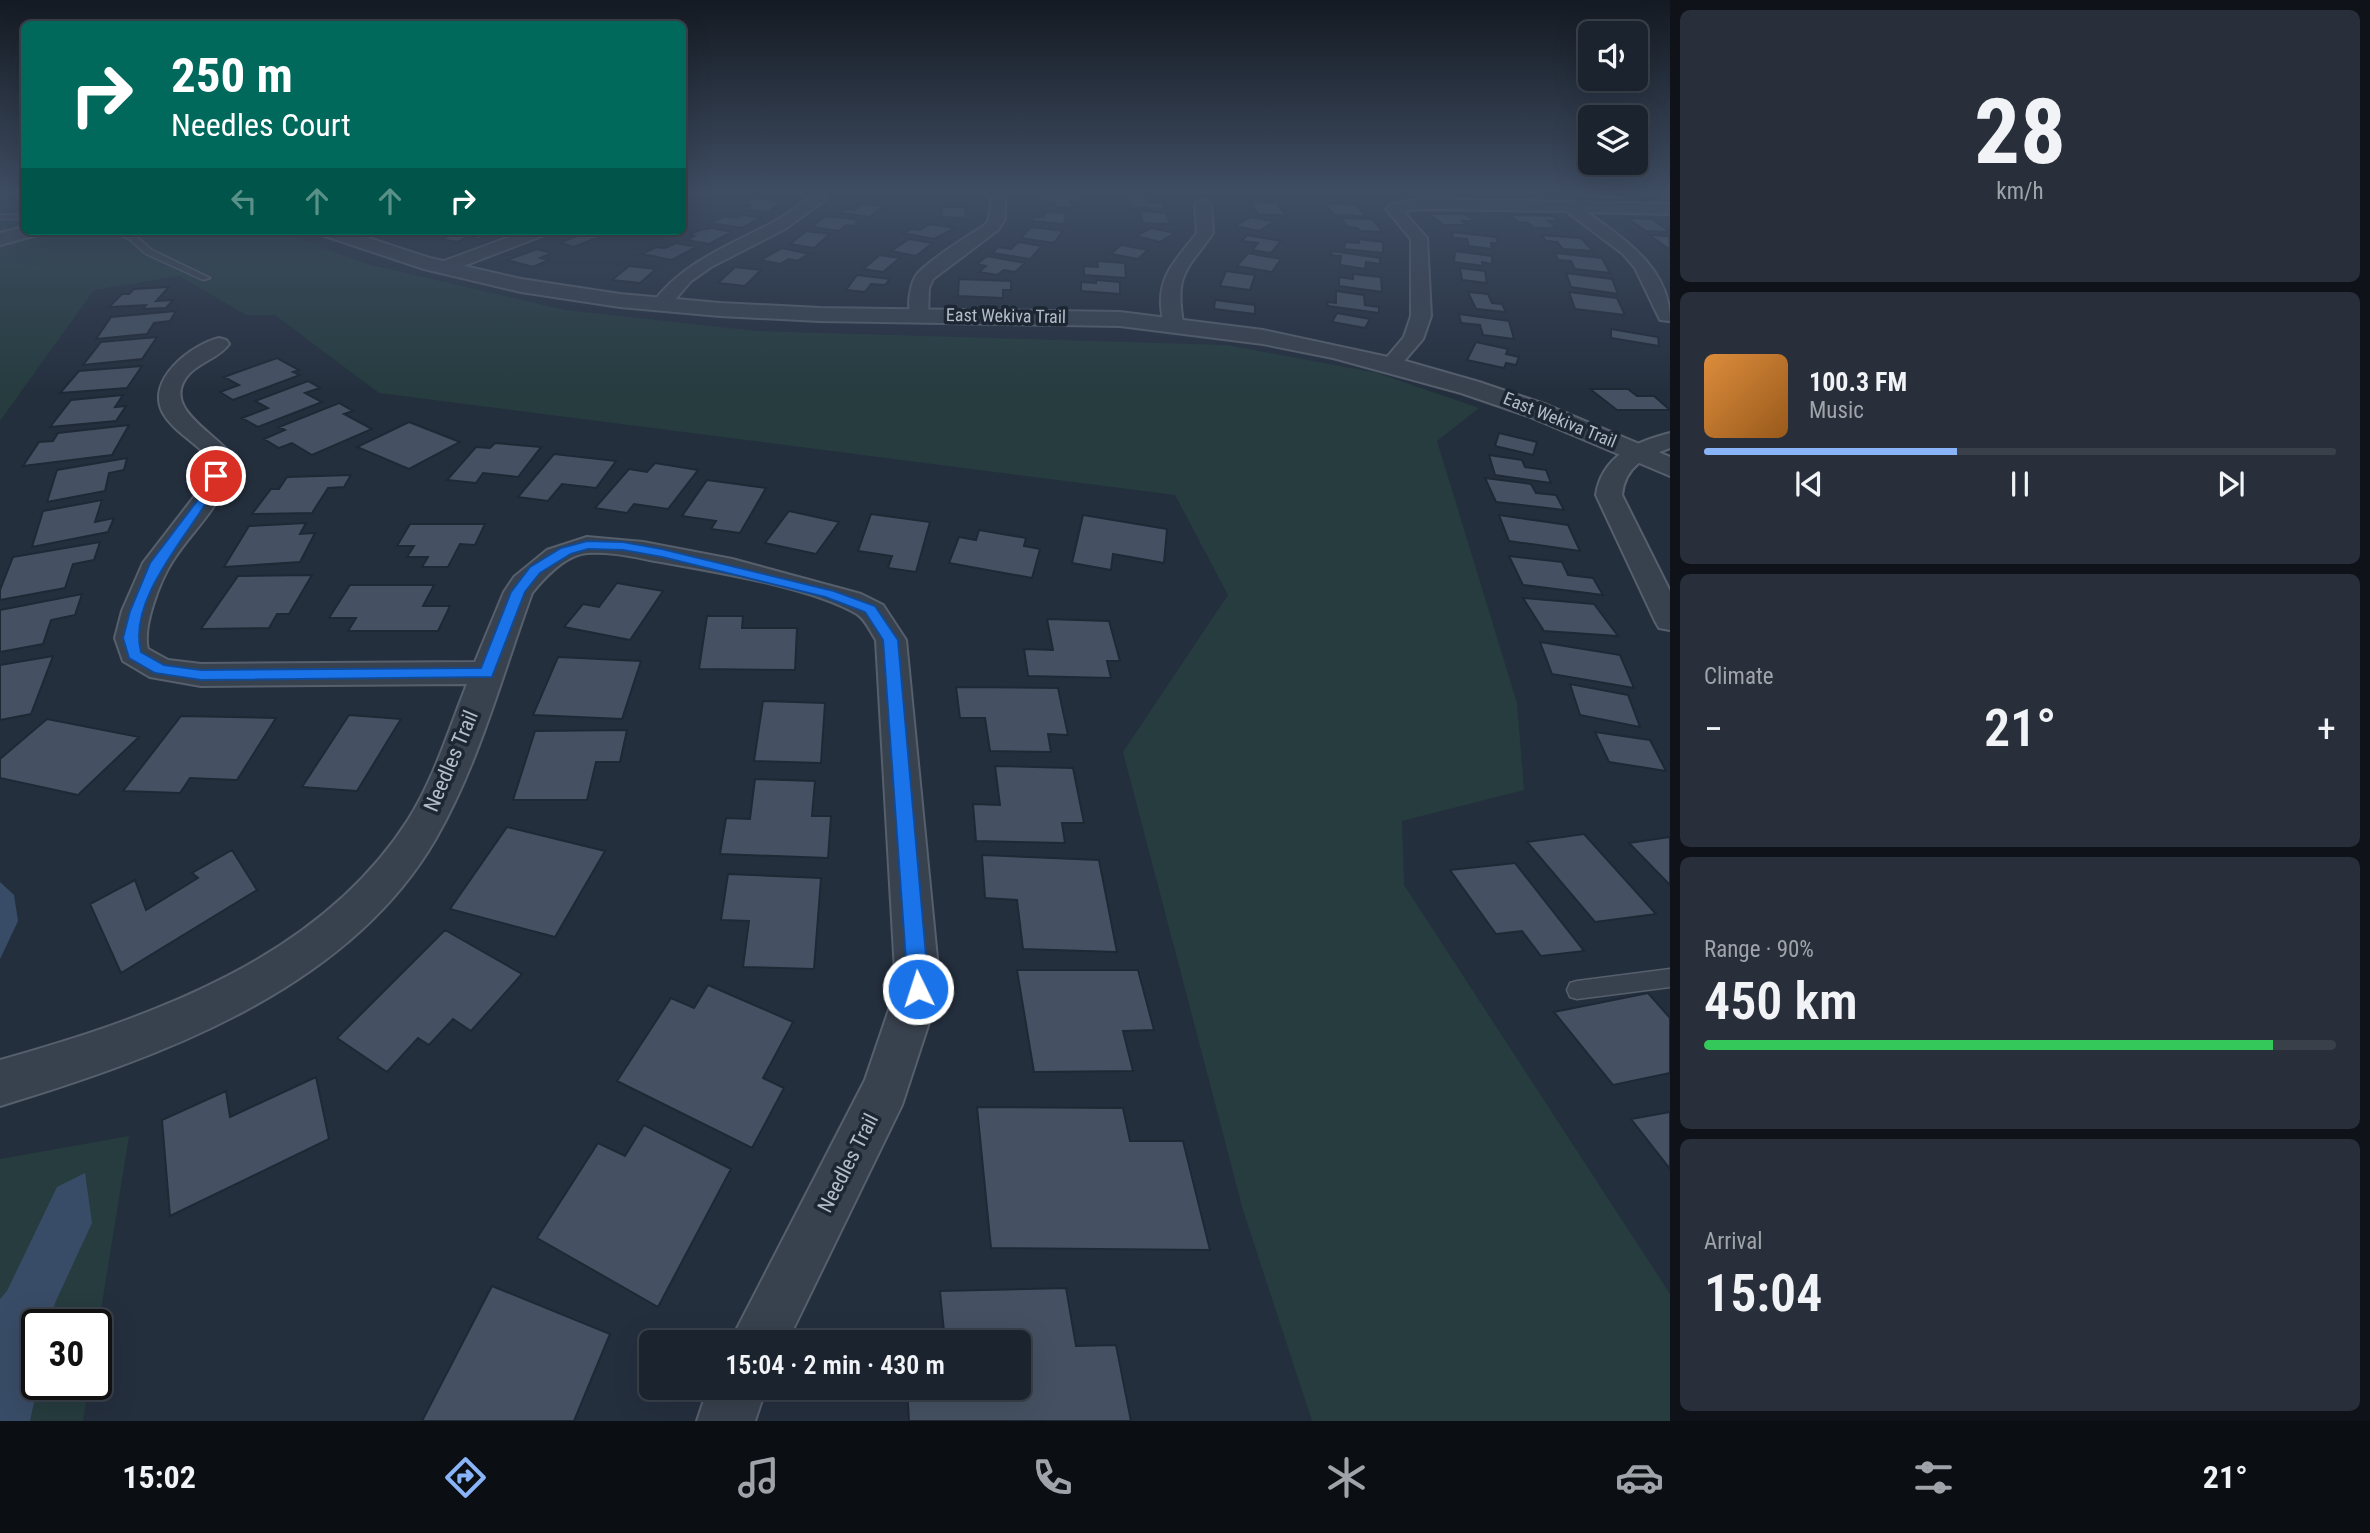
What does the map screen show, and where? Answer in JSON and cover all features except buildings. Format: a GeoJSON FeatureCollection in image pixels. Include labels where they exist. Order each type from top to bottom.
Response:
{"type":"FeatureCollection","features":[{"type":"Feature","properties":{"kind":"street","name":"East Wekiva Trail"},"geometry":{"type":"LineString","coordinates":[[415,259],[529,288],[660,305],[771,312],[1120,319],[1173,323],[1282,339],[1392,363],[1499,395],[1670,467]]}},
{"type":"Feature","properties":{"kind":"street"},"geometry":{"type":"LineString","coordinates":[[442,268],[465,259]]}},
{"type":"Feature","properties":{"kind":"street"},"geometry":{"type":"LineString","coordinates":[[660,305],[685,277],[712,259]]}},
{"type":"Feature","properties":{"kind":"street"},"geometry":{"type":"LineString","coordinates":[[919,314],[920,288],[925,276],[948,259]]}},
{"type":"Feature","properties":{"kind":"street"},"geometry":{"type":"LineString","coordinates":[[1173,323],[1170,282],[1182,259]]}},
{"type":"Feature","properties":{"kind":"street"},"geometry":{"type":"LineString","coordinates":[[1392,363],[1413,339],[1420,316],[1421,259]]}},
{"type":"Feature","properties":{"kind":"street"},"geometry":{"type":"LineString","coordinates":[[1637,259],[1667,316]]}},
{"type":"Feature","properties":{"kind":"street"},"geometry":{"type":"LineString","coordinates":[[219,344],[179,372],[171,390],[172,408],[178,418],[207,439],[219,455],[216,476],[206,498],[157,563],[130,638],[134,654],[161,670],[201,675],[487,673]]}},
{"type":"Feature","properties":{"kind":"street"},"geometry":{"type":"LineString","coordinates":[[1670,440],[1637,451],[1615,470],[1609,480],[1609,495],[1670,621]]}},
{"type":"Feature","properties":{"kind":"street","name":"Needles Trail"},"geometry":{"type":"LineString","coordinates":[[0,1083],[70,1064],[177,1021],[265,977],[323,939],[375,890],[412,846],[444,789],[518,592],[535,570],[566,551],[587,545],[623,546],[829,594],[870,609],[891,640],[918,989],[885,1089],[764,1330]]}},
{"type":"Feature","properties":{"kind":"street"},"geometry":{"type":"LineString","coordinates":[[726,1421],[733,1400]]}},
{"type":"Feature","properties":{"kind":"lane"},"geometry":{"type":"LineString","coordinates":[[165,259],[206,278]]}},
{"type":"Feature","properties":{"kind":"lane"},"geometry":{"type":"LineString","coordinates":[[1577,990],[1670,978]]}},
{"type":"Feature","properties":{"kind":"green space"},"geometry":{"type":"Polygon","coordinates":[[[0,259],[355,259],[565,310],[755,331],[1227,345],[1377,373],[1479,408],[1437,441],[1517,703],[1524,790],[1402,821],[1404,885],[1670,1294],[1670,1421],[1312,1421],[1243,1210],[1123,752],[1228,595],[1175,495],[379,393],[275,315],[246,315],[179,276],[94,290],[0,421],[0,259]]]}},
{"type":"Feature","properties":{"kind":"green space"},"geometry":{"type":"Polygon","coordinates":[[[129,1136],[101,1309],[21,1309],[21,1400],[86,1400],[83,1421],[0,1421],[0,1159],[129,1136]]]}},
{"type":"Feature","properties":{"kind":"water"},"geometry":{"type":"Polygon","coordinates":[[[0,882],[14,895],[18,921],[0,959],[0,882]]]}},
{"type":"Feature","properties":{"kind":"water"},"geometry":{"type":"Polygon","coordinates":[[[85,1173],[92,1223],[54,1309],[21,1309],[21,1400],[35,1400],[30,1421],[0,1421],[0,1299],[7,1291],[57,1187],[85,1173]]]}},
{"type":"Feature","properties":{"kind":"route"},"geometry":{"type":"LineString","coordinates":[[216,476],[206,498],[157,563],[130,638],[134,654],[161,670],[201,675],[487,673],[518,592],[535,570],[566,551],[587,545],[623,546],[662,553],[829,594],[870,609],[891,640],[918,989]]}}]}
